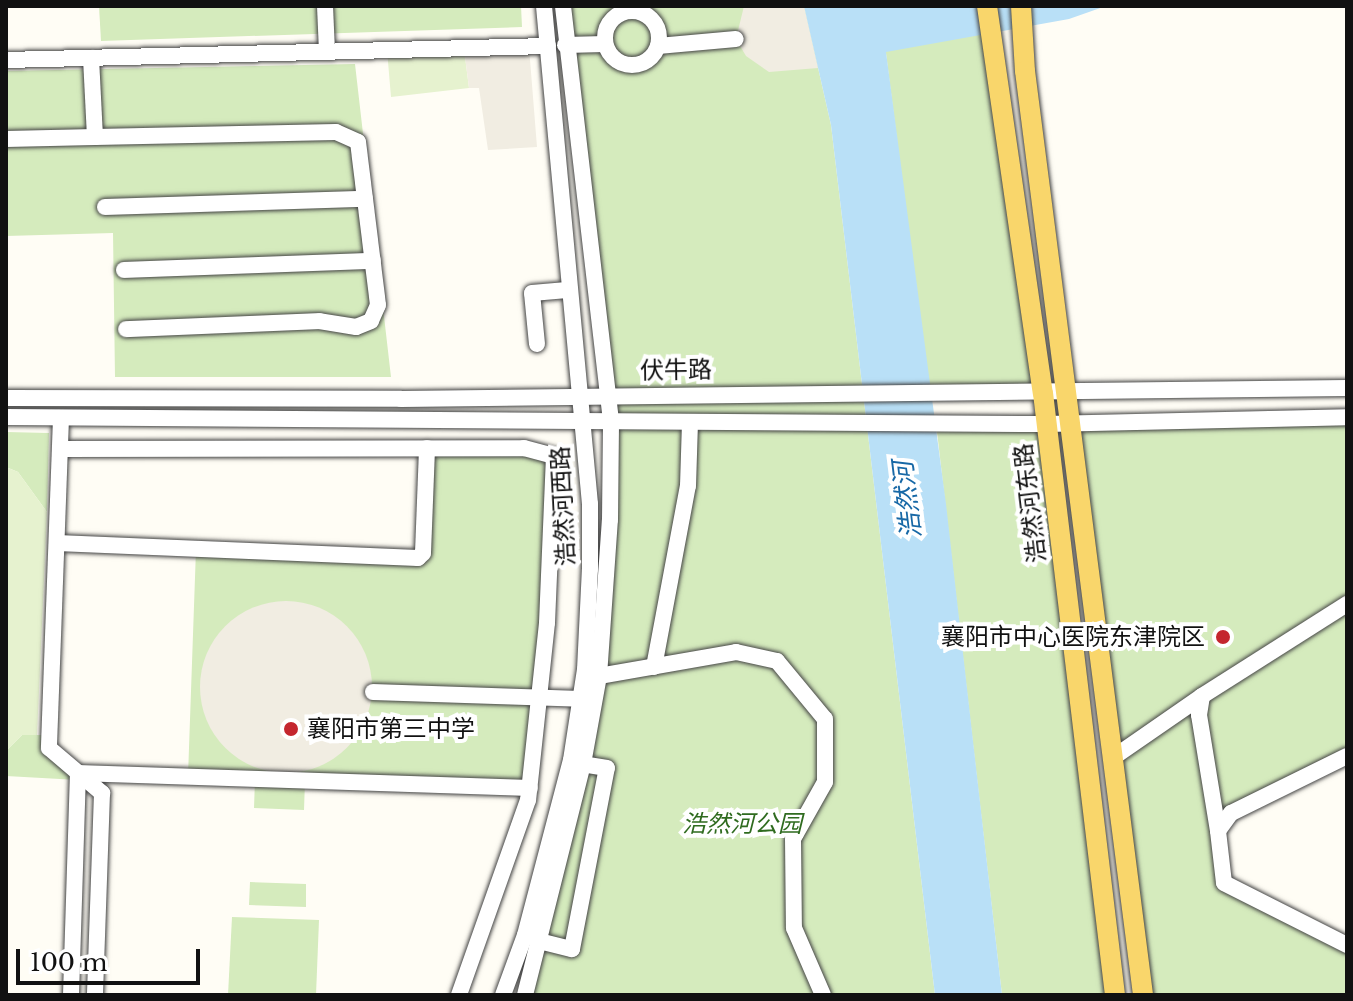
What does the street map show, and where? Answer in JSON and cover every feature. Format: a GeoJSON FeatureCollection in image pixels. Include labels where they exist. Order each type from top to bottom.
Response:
{"type":"FeatureCollection","features":[{"type":"Feature","properties":{"kind":"main road","name":"浩然河东路"},"geometry":{"type":"LineString","coordinates":[[987,6],[1043,393],[1115,995]]}},
{"type":"Feature","properties":{"kind":"main road"},"geometry":{"type":"LineString","coordinates":[[1021,6],[1025,71],[1073,422],[1143,995]]}},
{"type":"Feature","properties":{"kind":"street"},"geometry":{"type":"LineString","coordinates":[[325,6],[327,52]]}},
{"type":"Feature","properties":{"kind":"street","name":"浩然河西路"},"geometry":{"type":"LineString","coordinates":[[525,995],[583,764],[599,676],[610,520],[611,421],[556,46],[544,6]]}},
{"type":"Feature","properties":{"kind":"street","name":"浩然河西路"},"geometry":{"type":"LineString","coordinates":[[503,995],[550,849],[580,699],[590,569],[556,46],[563,6]]}},
{"type":"Feature","properties":{"kind":"street"},"geometry":{"type":"LineString","coordinates":[[628,11],[653,21],[658,46],[648,61],[631,66],[615,59],[605,44],[607,27],[628,11]]}},
{"type":"Feature","properties":{"kind":"street"},"geometry":{"type":"LineString","coordinates":[[658,46],[736,39]]}},
{"type":"Feature","properties":{"kind":"street"},"geometry":{"type":"LineString","coordinates":[[6,60],[605,44]]}},
{"type":"Feature","properties":{"kind":"street"},"geometry":{"type":"LineString","coordinates":[[91,58],[95,137]]}},
{"type":"Feature","properties":{"kind":"street"},"geometry":{"type":"LineString","coordinates":[[6,139],[348,134],[358,142],[378,305],[371,321],[356,327],[319,321],[126,329]]}},
{"type":"Feature","properties":{"kind":"street"},"geometry":{"type":"LineString","coordinates":[[105,207],[365,199]]}},
{"type":"Feature","properties":{"kind":"street"},"geometry":{"type":"LineString","coordinates":[[124,270],[373,261]]}},
{"type":"Feature","properties":{"kind":"street"},"geometry":{"type":"LineString","coordinates":[[537,344],[532,293],[570,290]]}},
{"type":"Feature","properties":{"kind":"street","name":"伏牛路"},"geometry":{"type":"LineString","coordinates":[[6,398],[1043,393],[1347,388]]}},
{"type":"Feature","properties":{"kind":"street"},"geometry":{"type":"LineString","coordinates":[[6,417],[1047,424],[1347,417]]}},
{"type":"Feature","properties":{"kind":"street"},"geometry":{"type":"LineString","coordinates":[[61,418],[49,748],[102,793],[95,995]]}},
{"type":"Feature","properties":{"kind":"street"},"geometry":{"type":"LineString","coordinates":[[654,667],[688,486],[690,422]]}},
{"type":"Feature","properties":{"kind":"street"},"geometry":{"type":"LineString","coordinates":[[57,543],[418,558],[423,553],[427,448]]}},
{"type":"Feature","properties":{"kind":"street"},"geometry":{"type":"LineString","coordinates":[[60,449],[524,448],[554,456],[540,697],[530,788],[459,995]]}},
{"type":"Feature","properties":{"kind":"street"},"geometry":{"type":"LineString","coordinates":[[1114,757],[1202,696],[1347,604]]}},
{"type":"Feature","properties":{"kind":"street"},"geometry":{"type":"LineString","coordinates":[[599,676],[736,652],[777,661],[825,719],[825,782],[793,839],[794,928],[823,995]]}},
{"type":"Feature","properties":{"kind":"street"},"geometry":{"type":"LineString","coordinates":[[373,692],[580,699]]}},
{"type":"Feature","properties":{"kind":"street"},"geometry":{"type":"LineString","coordinates":[[1202,696],[1199,715],[1224,883],[1347,945]]}},
{"type":"Feature","properties":{"kind":"street"},"geometry":{"type":"LineString","coordinates":[[1218,831],[1231,813],[1347,756]]}},
{"type":"Feature","properties":{"kind":"street"},"geometry":{"type":"LineString","coordinates":[[539,941],[572,949],[607,768],[583,764]]}},
{"type":"Feature","properties":{"kind":"street"},"geometry":{"type":"LineString","coordinates":[[78,773],[530,788]]}},
{"type":"Feature","properties":{"kind":"street"},"geometry":{"type":"LineString","coordinates":[[71,995],[78,773]]}},
{"type":"Feature","properties":{"kind":"street"},"geometry":{"type":"LineString","coordinates":[[492,995],[516,959]]}},
{"type":"Feature","properties":{"kind":"green space"},"geometry":{"type":"Polygon","coordinates":[[[99,6],[521,6],[522,27],[101,41],[99,6]]]}},
{"type":"Feature","properties":{"kind":"green space","name":"浩然河公园"},"geometry":{"type":"Polygon","coordinates":[[[563,6],[804,6],[831,125],[935,995],[525,995],[599,677],[605,395],[563,6]]]}},
{"type":"Feature","properties":{"kind":"green space"},"geometry":{"type":"Polygon","coordinates":[[[880,6],[987,6],[1043,393],[929,392],[880,6]]]}},
{"type":"Feature","properties":{"kind":"green space"},"geometry":{"type":"Polygon","coordinates":[[[464,49],[469,88],[391,97],[387,50],[464,49]]]}},
{"type":"Feature","properties":{"kind":"green space"},"geometry":{"type":"Polygon","coordinates":[[[355,64],[391,377],[115,377],[113,233],[6,236],[6,71],[355,64]]]}},
{"type":"Feature","properties":{"kind":"green space","name":"襄阳市中心医院东津院区"},"geometry":{"type":"Polygon","coordinates":[[[1347,417],[1347,756],[1231,813],[1218,831],[1225,883],[1347,945],[1347,995],[1143,995],[1073,423],[1347,417]]]}},
{"type":"Feature","properties":{"kind":"green space"},"geometry":{"type":"Polygon","coordinates":[[[936,423],[1047,424],[1115,995],[1002,995],[936,423]]]}},
{"type":"Feature","properties":{"kind":"green space"},"geometry":{"type":"Polygon","coordinates":[[[6,432],[49,433],[47,512],[18,472],[6,467],[6,432]]]}},
{"type":"Feature","properties":{"kind":"green space"},"geometry":{"type":"Polygon","coordinates":[[[427,448],[554,456],[530,788],[305,781],[304,810],[254,808],[255,779],[188,776],[196,549],[417,558],[427,448]]]}},
{"type":"Feature","properties":{"kind":"green space"},"geometry":{"type":"Polygon","coordinates":[[[6,467],[18,472],[47,512],[37,735],[22,735],[6,751],[6,467]]]}},
{"type":"Feature","properties":{"kind":"green space"},"geometry":{"type":"Polygon","coordinates":[[[22,735],[50,735],[78,780],[6,776],[6,751],[22,735]]]}},
{"type":"Feature","properties":{"kind":"green space"},"geometry":{"type":"Polygon","coordinates":[[[250,882],[306,884],[306,907],[249,905],[250,882]]]}},
{"type":"Feature","properties":{"kind":"green space"},"geometry":{"type":"Polygon","coordinates":[[[232,917],[319,920],[316,995],[228,995],[232,917]]]}},
{"type":"Feature","properties":{"kind":"shaded area"},"geometry":{"type":"Polygon","coordinates":[[[744,6],[804,6],[818,68],[769,72],[746,56],[736,39],[744,6]]]}},
{"type":"Feature","properties":{"kind":"shaded area"},"geometry":{"type":"Polygon","coordinates":[[[529,47],[537,147],[488,150],[479,88],[469,88],[464,49],[529,47]]]}},
{"type":"Feature","properties":{"kind":"shaded area"},"geometry":{"type":"Polygon","coordinates":[[[286,601],[319,607],[347,626],[366,654],[372,687],[366,720],[347,748],[319,767],[286,773],[253,767],[225,748],[206,720],[200,687],[206,654],[225,626],[253,607],[286,601]]]}},
{"type":"Feature","properties":{"kind":"water","name":"浩然河"},"geometry":{"type":"Polygon","coordinates":[[[804,6],[1106,6],[1069,19],[886,52],[946,504],[1002,995],[935,995],[831,125],[804,6]]]}},
{"type":"Feature","properties":{"kind":"place","name":"襄阳市中心医院东津院区"},"geometry":{"type":"Point","coordinates":[1223,637]}},
{"type":"Feature","properties":{"kind":"place","name":"襄阳市第三中学"},"geometry":{"type":"Point","coordinates":[291,729]}}]}
